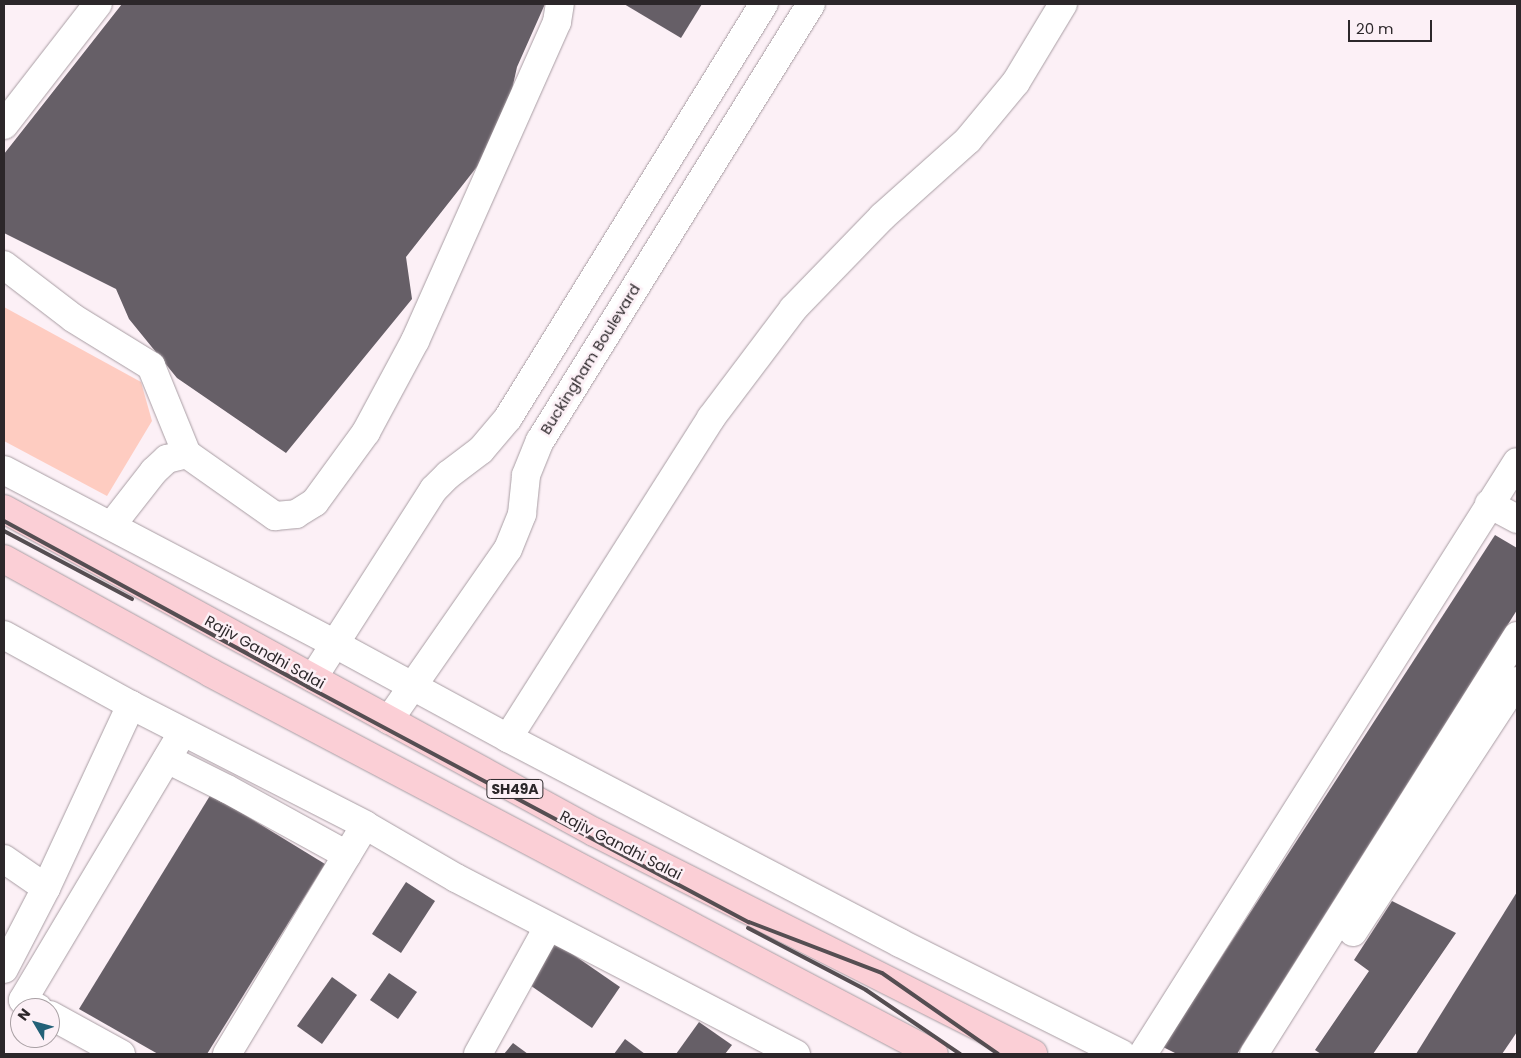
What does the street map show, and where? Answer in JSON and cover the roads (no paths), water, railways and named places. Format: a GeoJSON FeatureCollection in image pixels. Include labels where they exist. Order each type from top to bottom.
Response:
{"type":"FeatureCollection","features":[{"type":"Feature","properties":{"kind":"main road","name":"Rajiv Gandhi Salai"},"geometry":{"type":"LineString","coordinates":[[4,509],[594,832],[1034,1054]]}},
{"type":"Feature","properties":{"kind":"main road","name":"SH49A"},"geometry":{"type":"LineString","coordinates":[[4,559],[211,673],[934,1054]]}},
{"type":"Feature","properties":{"kind":"street"},"geometry":{"type":"LineString","coordinates":[[4,125],[98,4]]}},
{"type":"Feature","properties":{"kind":"street"},"geometry":{"type":"LineString","coordinates":[[4,265],[73,318],[151,366],[187,454],[276,516],[296,514],[315,502],[354,452],[415,341],[557,22],[560,4]]}},
{"type":"Feature","properties":{"kind":"street"},"geometry":{"type":"LineString","coordinates":[[314,678],[434,489],[448,475],[482,450],[496,434],[764,4]]}},
{"type":"Feature","properties":{"kind":"street","name":"Buckingham Boulevard"},"geometry":{"type":"LineString","coordinates":[[389,720],[508,548],[522,514],[526,475],[532,456],[811,4]]}},
{"type":"Feature","properties":{"kind":"street"},"geometry":{"type":"LineString","coordinates":[[508,738],[711,418],[793,310],[882,217],[968,140],[1016,82],[1063,4]]}},
{"type":"Feature","properties":{"kind":"street"},"geometry":{"type":"LineString","coordinates":[[740,44],[773,64]]}},
{"type":"Feature","properties":{"kind":"street"},"geometry":{"type":"LineString","coordinates":[[496,434],[532,456]]}},
{"type":"Feature","properties":{"kind":"street"},"geometry":{"type":"LineString","coordinates":[[111,526],[167,458],[187,454]]}},
{"type":"Feature","properties":{"kind":"street"},"geometry":{"type":"LineString","coordinates":[[1142,1054],[1517,462]]}},
{"type":"Feature","properties":{"kind":"street"},"geometry":{"type":"LineString","coordinates":[[4,470],[335,644],[508,738],[891,938],[1122,1054]]}},
{"type":"Feature","properties":{"kind":"street"},"geometry":{"type":"LineString","coordinates":[[1489,504],[1517,519]]}},
{"type":"Feature","properties":{"kind":"street"},"geometry":{"type":"LineString","coordinates":[[4,635],[184,732],[364,825],[456,878],[548,927],[796,1054]]}},
{"type":"Feature","properties":{"kind":"street"},"geometry":{"type":"LineString","coordinates":[[1254,1054],[1517,636]]}},
{"type":"Feature","properties":{"kind":"street"},"geometry":{"type":"LineString","coordinates":[[1273,1054],[1517,681]]}},
{"type":"Feature","properties":{"kind":"street"},"geometry":{"type":"LineString","coordinates":[[4,969],[46,888],[131,704]]}},
{"type":"Feature","properties":{"kind":"street"},"geometry":{"type":"LineString","coordinates":[[24,998],[184,732]]}},
{"type":"Feature","properties":{"kind":"street"},"geometry":{"type":"LineString","coordinates":[[167,759],[227,789],[347,855]]}},
{"type":"Feature","properties":{"kind":"street"},"geometry":{"type":"LineString","coordinates":[[228,1054],[364,825]]}},
{"type":"Feature","properties":{"kind":"street"},"geometry":{"type":"LineString","coordinates":[[4,859],[46,888]]}},
{"type":"Feature","properties":{"kind":"street"},"geometry":{"type":"LineString","coordinates":[[478,1054],[548,927]]}},
{"type":"Feature","properties":{"kind":"street"},"geometry":{"type":"LineString","coordinates":[[60,1020],[121,1054]]}},
{"type":"Feature","properties":{"kind":"railway"},"geometry":{"type":"LineString","coordinates":[[4,521],[308,687],[749,922],[882,973],[998,1054]]}},
{"type":"Feature","properties":{"kind":"railway"},"geometry":{"type":"LineString","coordinates":[[4,531],[132,599]]}},
{"type":"Feature","properties":{"kind":"railway"},"geometry":{"type":"LineString","coordinates":[[748,928],[866,990],[960,1054]]}}]}
